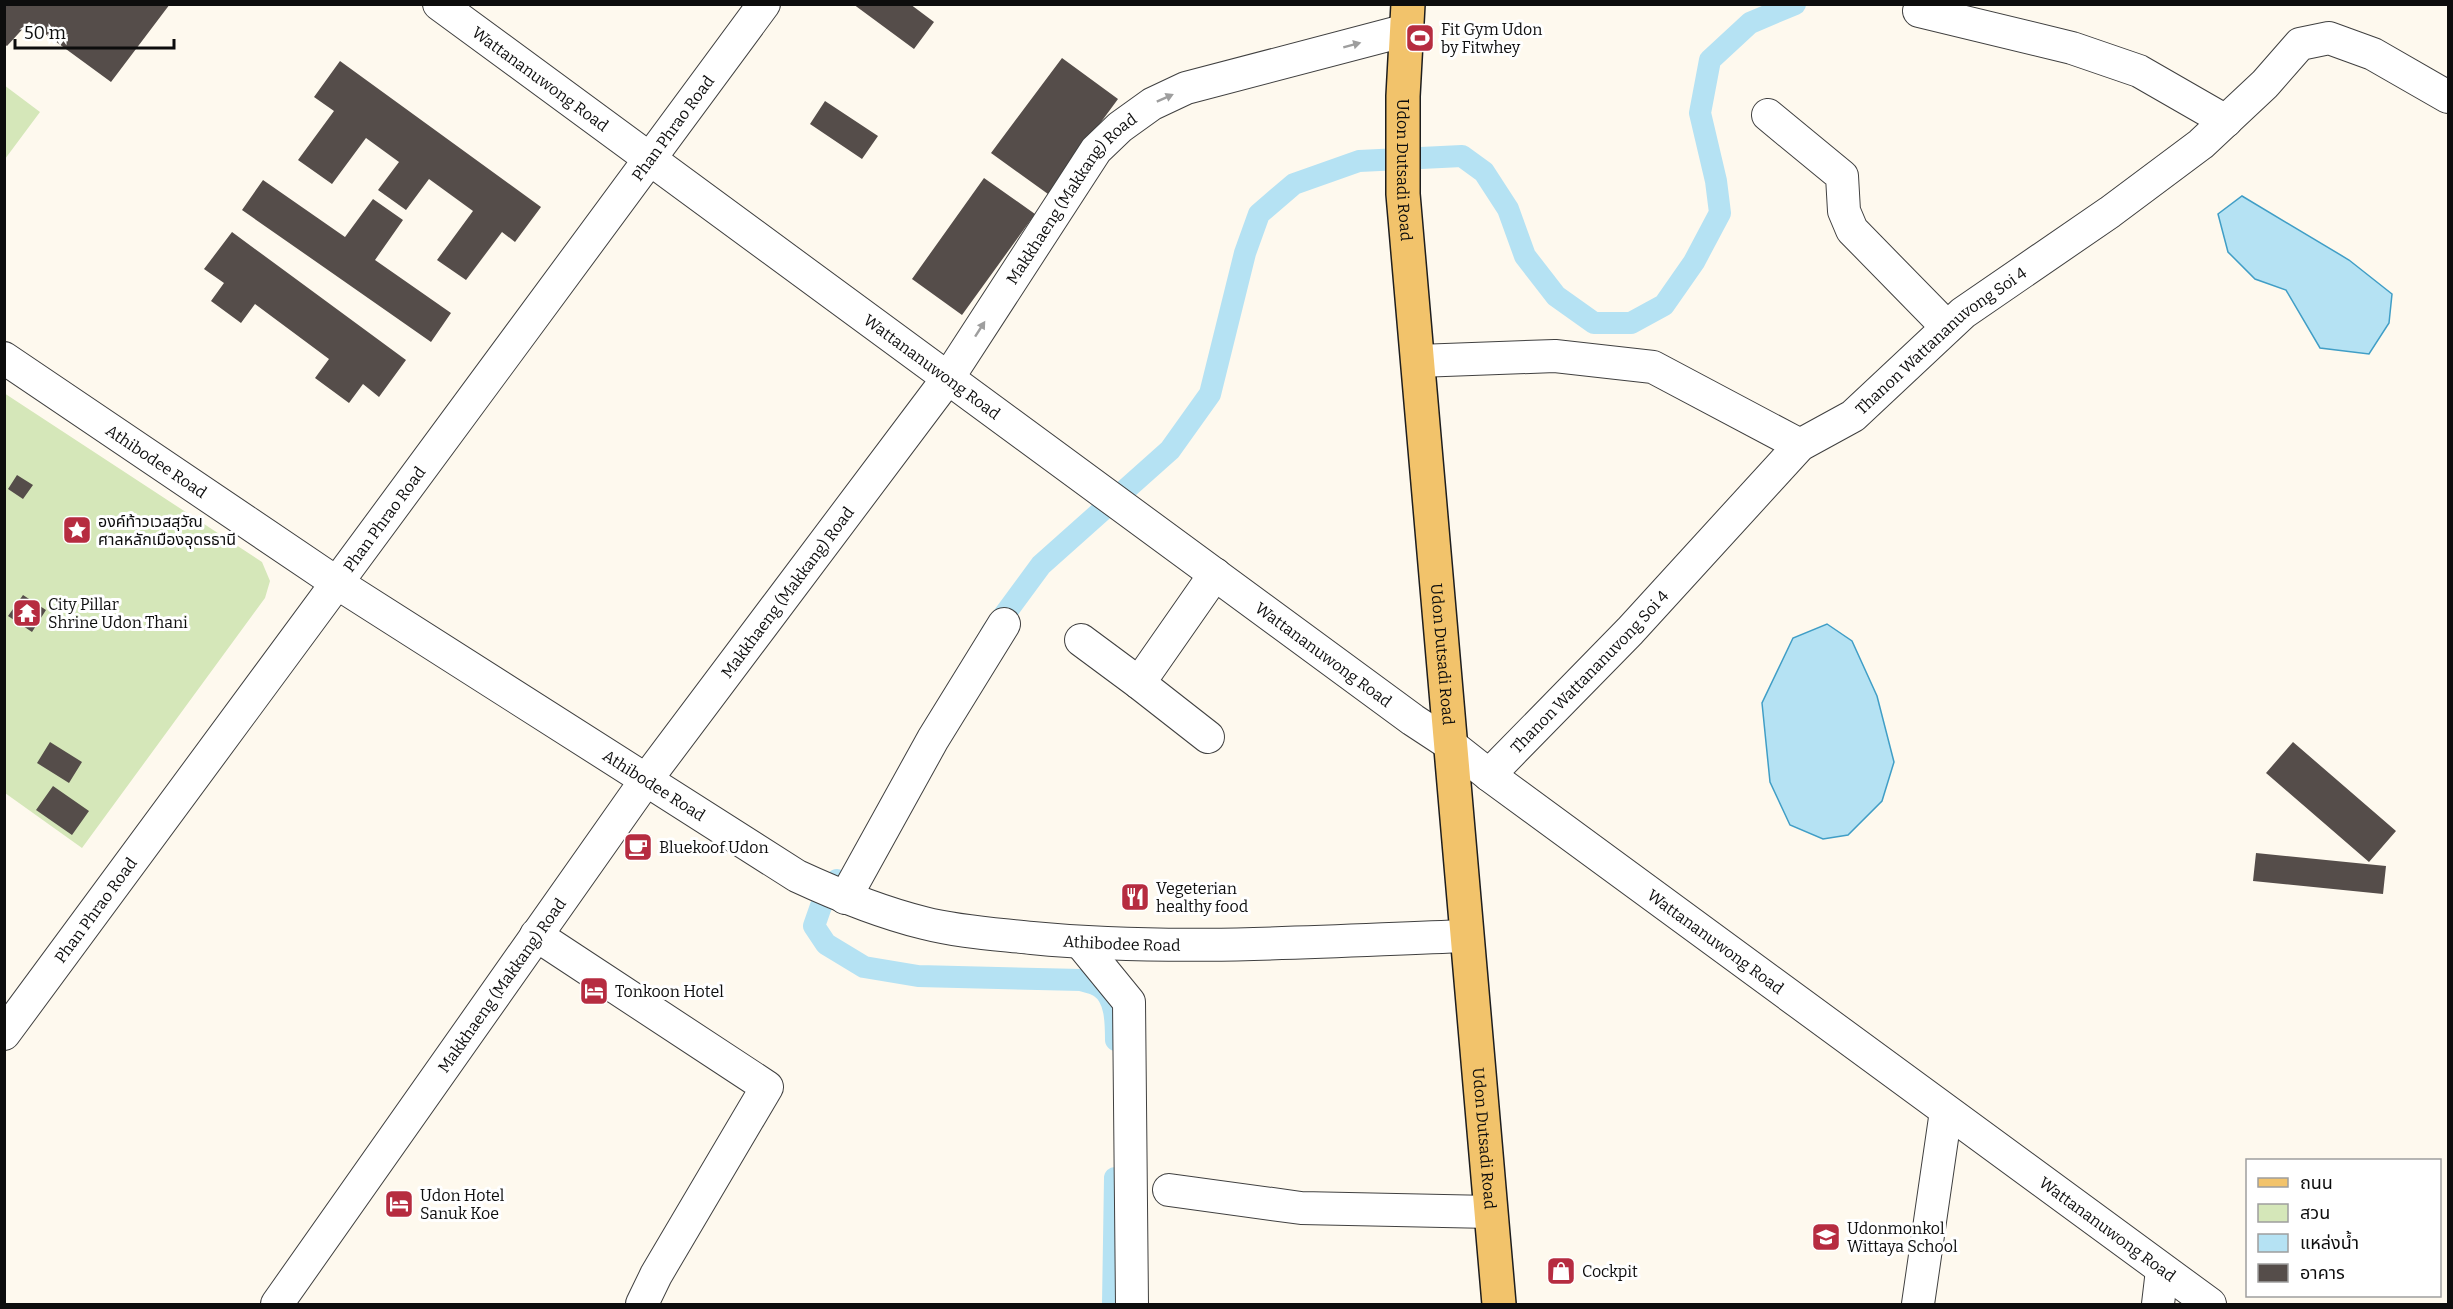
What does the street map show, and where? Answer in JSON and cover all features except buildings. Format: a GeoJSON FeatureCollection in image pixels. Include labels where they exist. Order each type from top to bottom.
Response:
{"type":"FeatureCollection","features":[{"type":"Feature","properties":{"kind":"main road","name":"Udon Dutsadi Road"},"geometry":{"type":"LineString","coordinates":[[1407,17],[1403,96],[1403,194],[1499,1305]]}},
{"type":"Feature","properties":{"kind":"street","name":"Wattananuwong Road"},"geometry":{"type":"LineString","coordinates":[[439,4],[1451,745],[1489,776],[2210,1305]]}},
{"type":"Feature","properties":{"kind":"street","name":"Phan Phrao Road"},"geometry":{"type":"LineString","coordinates":[[4,1034],[764,4]]}},
{"type":"Feature","properties":{"kind":"street"},"geometry":{"type":"LineString","coordinates":[[1919,11],[2072,48],[2139,71],[2226,121]]}},
{"type":"Feature","properties":{"kind":"street","name":"Makkhaeng (Makkang) Road"},"geometry":{"type":"LineString","coordinates":[[277,1305],[646,780],[948,378],[1096,150],[1128,121],[1152,104],[1186,88],[1407,17]]}},
{"type":"Feature","properties":{"kind":"street","name":"Thanon Wattananuvong Soi 4"},"geometry":{"type":"LineString","coordinates":[[1489,776],[1630,631],[1800,445],[1852,416],[1963,313],[2110,212],[2201,144],[2265,84],[2300,44],[2329,38],[2373,54],[2448,97]]}},
{"type":"Feature","properties":{"kind":"street"},"geometry":{"type":"LineString","coordinates":[[1768,115],[1842,176],[1844,211],[1852,230],[1947,327]]}},
{"type":"Feature","properties":{"kind":"street"},"geometry":{"type":"LineString","coordinates":[[1418,361],[1555,356],[1653,367],[1800,445]]}},
{"type":"Feature","properties":{"kind":"street","name":"Athibodee Road"},"geometry":{"type":"LineString","coordinates":[[4,358],[337,583],[797,876],[844,898],[926,924],[977,932],[1080,942],[1191,946],[1467,936]]}},
{"type":"Feature","properties":{"kind":"street"},"geometry":{"type":"LineString","coordinates":[[1138,682],[1215,574]]}},
{"type":"Feature","properties":{"kind":"street"},"geometry":{"type":"LineString","coordinates":[[844,898],[933,740],[1004,624]]}},
{"type":"Feature","properties":{"kind":"street"},"geometry":{"type":"LineString","coordinates":[[1081,640],[1208,737]]}},
{"type":"Feature","properties":{"kind":"street"},"geometry":{"type":"LineString","coordinates":[[536,935],[767,1087],[656,1275],[642,1305]]}},
{"type":"Feature","properties":{"kind":"street"},"geometry":{"type":"LineString","coordinates":[[1080,942],[1128,1002],[1132,1305]]}},
{"type":"Feature","properties":{"kind":"street"},"geometry":{"type":"LineString","coordinates":[[1918,1305],[1946,1111]]}},
{"type":"Feature","properties":{"kind":"street"},"geometry":{"type":"LineString","coordinates":[[1169,1190],[1301,1208],[1491,1212]]}},
{"type":"Feature","properties":{"kind":"street"},"geometry":{"type":"LineString","coordinates":[[2158,1305],[2162,1270]]}},
{"type":"Feature","properties":{"kind":"green space"},"geometry":{"type":"Polygon","coordinates":[[[4,85],[40,112],[5,159],[4,159],[4,85]]]}},
{"type":"Feature","properties":{"kind":"green space"},"geometry":{"type":"Polygon","coordinates":[[[4,393],[262,562],[270,581],[265,598],[82,848],[5,793],[4,393]]]}},
{"type":"Feature","properties":{"kind":"water"},"geometry":{"type":"Polygon","coordinates":[[[2242,196],[2349,260],[2392,294],[2389,323],[2369,354],[2320,348],[2286,290],[2255,279],[2228,252],[2218,214],[2242,196]]]}},
{"type":"Feature","properties":{"kind":"water"},"geometry":{"type":"Polygon","coordinates":[[[1827,624],[1852,641],[1877,696],[1894,762],[1882,801],[1848,835],[1823,839],[1790,825],[1770,782],[1762,703],[1793,638],[1827,624]]]}},
{"type":"Feature","properties":{"kind":"waterway"},"geometry":{"type":"LineString","coordinates":[[991,633],[1041,565],[1170,450],[1210,394],[1245,253],[1259,214],[1294,184],[1359,161],[1462,156],[1484,172],[1508,209],[1525,256],[1556,296],[1594,323],[1631,323],[1664,305],[1694,262],[1720,213],[1716,181],[1700,113],[1710,60],[1750,23],[1795,4]]}},
{"type":"Feature","properties":{"kind":"waterway"},"geometry":{"type":"LineString","coordinates":[[837,880],[821,906],[814,926],[826,944],[864,967],[918,976],[1081,980],[1096,984],[1105,991],[1112,1004],[1116,1040]]}},
{"type":"Feature","properties":{"kind":"waterway"},"geometry":{"type":"LineString","coordinates":[[1113,1304],[1115,1178]]}},
{"type":"Feature","properties":{"kind":"place","name":"Fit Gym Udon by Fitwhey"},"geometry":{"type":"Point","coordinates":[1420,38]}},
{"type":"Feature","properties":{"kind":"place","name":"องค์ท้าวเวสสุวัณ ศาลหลักเมืองอุดรธานี"},"geometry":{"type":"Point","coordinates":[77,530]}},
{"type":"Feature","properties":{"kind":"place","name":"City Pillar Shrine Udon Thani"},"geometry":{"type":"Point","coordinates":[27,613]}},
{"type":"Feature","properties":{"kind":"place","name":"Bluekoof Udon"},"geometry":{"type":"Point","coordinates":[638,847]}},
{"type":"Feature","properties":{"kind":"place","name":"Vegeterian healthy food"},"geometry":{"type":"Point","coordinates":[1135,897]}},
{"type":"Feature","properties":{"kind":"place","name":"Tonkoon Hotel"},"geometry":{"type":"Point","coordinates":[594,991]}},
{"type":"Feature","properties":{"kind":"place","name":"Udon Hotel Sanuk Koe"},"geometry":{"type":"Point","coordinates":[399,1204]}},
{"type":"Feature","properties":{"kind":"place","name":"Udonmonkol Wittaya School"},"geometry":{"type":"Point","coordinates":[1826,1237]}},
{"type":"Feature","properties":{"kind":"place","name":"Cockpit"},"geometry":{"type":"Point","coordinates":[1561,1271]}}]}
